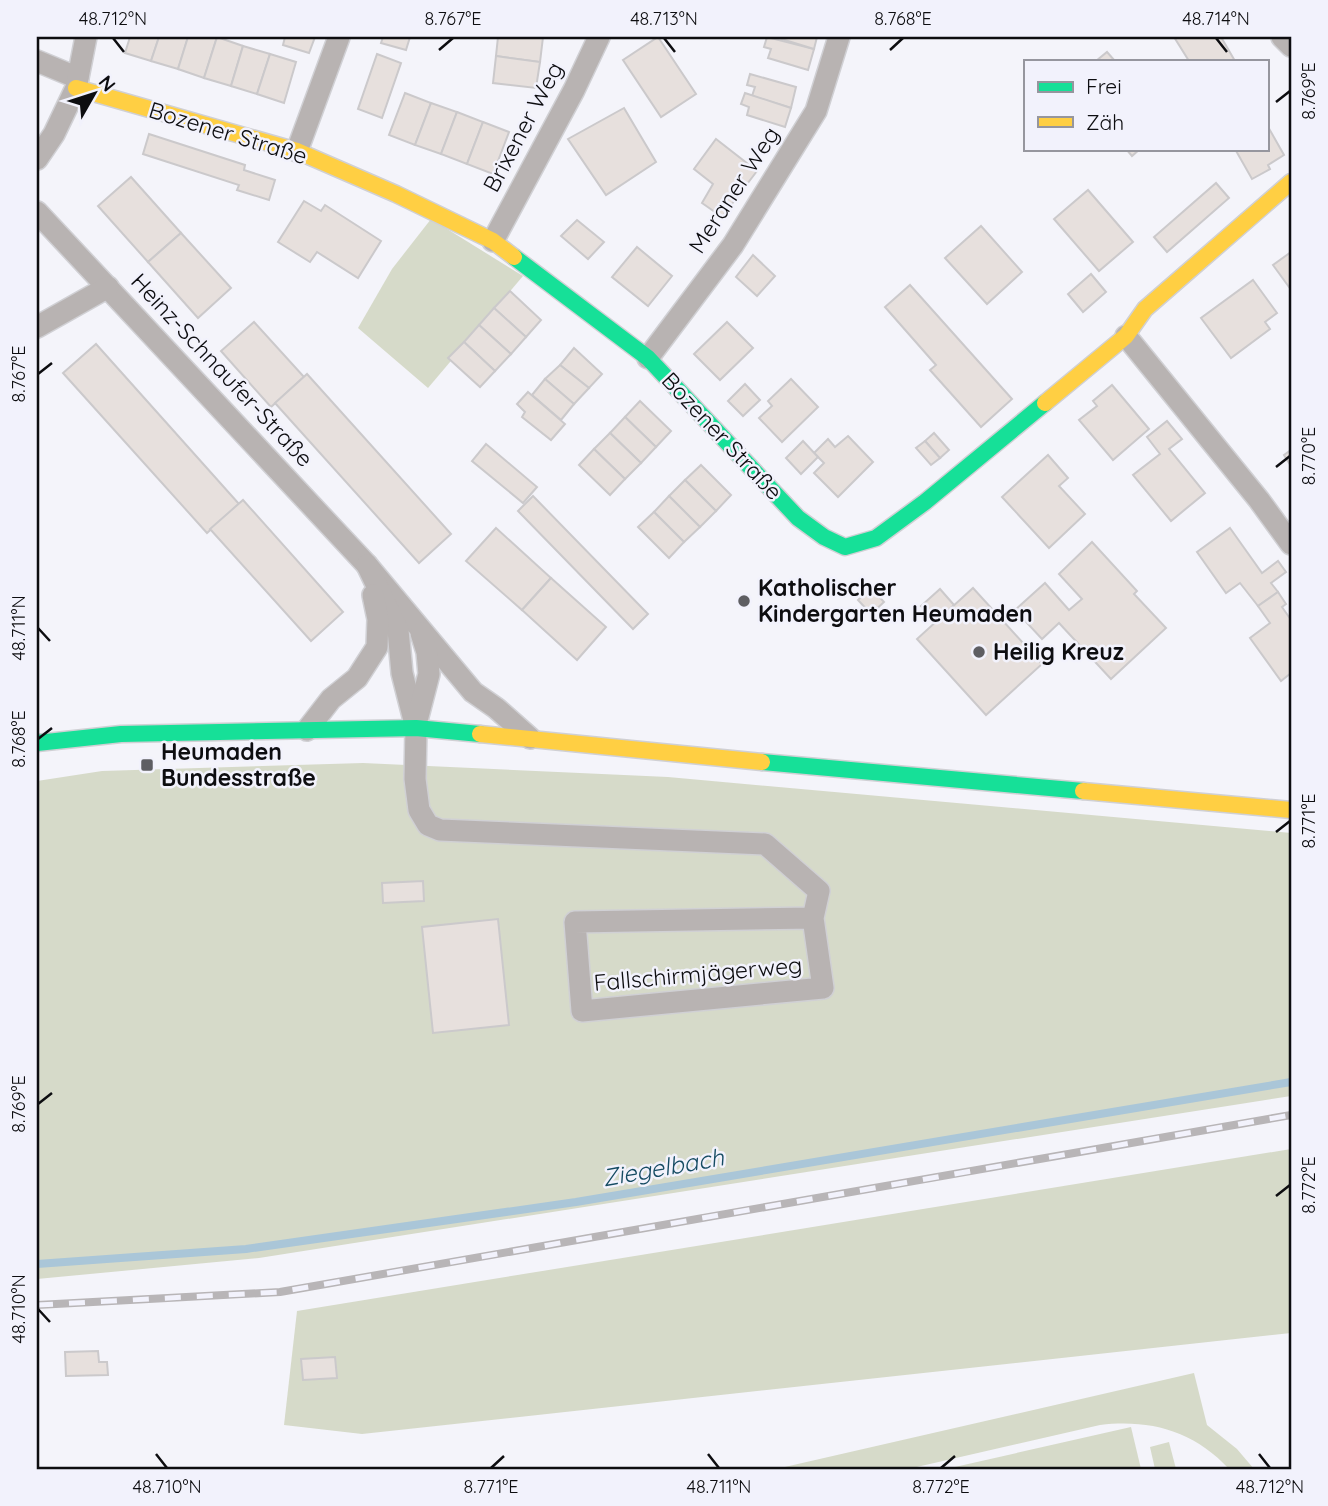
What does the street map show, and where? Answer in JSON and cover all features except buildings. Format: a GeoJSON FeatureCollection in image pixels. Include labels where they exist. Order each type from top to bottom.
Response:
{"type":"FeatureCollection","features":[{"type":"Feature","properties":{"kind":"street"},"geometry":{"type":"LineString","coordinates":[[37,159],[54,134],[77,83],[86,37]]}},
{"type":"Feature","properties":{"kind":"street"},"geometry":{"type":"LineString","coordinates":[[297,151],[339,37]]}},
{"type":"Feature","properties":{"kind":"street","name":"Brixener Weg"},"geometry":{"type":"LineString","coordinates":[[493,241],[574,90],[599,37]]}},
{"type":"Feature","properties":{"kind":"street","name":"Meraner Weg"},"geometry":{"type":"LineString","coordinates":[[648,358],[733,245],[816,111],[839,37]]}},
{"type":"Feature","properties":{"kind":"street"},"geometry":{"type":"LineString","coordinates":[[1282,37],[1291,46]]}},
{"type":"Feature","properties":{"kind":"street"},"geometry":{"type":"LineString","coordinates":[[37,61],[77,83]]}},
{"type":"Feature","properties":{"kind":"street","name":"Bozener Straße"},"geometry":{"type":"LineString","coordinates":[[77,83],[297,151],[396,194],[493,241],[648,358],[798,519],[824,537],[845,547],[876,538],[925,502],[1126,336],[1145,309],[1291,182]]}},
{"type":"Feature","properties":{"kind":"street","name":"Heinz-Schnaufer-Straße"},"geometry":{"type":"LineString","coordinates":[[37,212],[367,565],[472,692],[496,708],[532,739]]}},
{"type":"Feature","properties":{"kind":"street"},"geometry":{"type":"LineString","coordinates":[[37,327],[108,287]]}},
{"type":"Feature","properties":{"kind":"street"},"geometry":{"type":"LineString","coordinates":[[1126,336],[1259,500],[1291,544]]}},
{"type":"Feature","properties":{"kind":"street"},"geometry":{"type":"LineString","coordinates":[[307,730],[331,699],[358,678],[377,647],[378,619],[367,565]]}},
{"type":"Feature","properties":{"kind":"street","name":"Heinz-Schnaufer-Straße"},"geometry":{"type":"LineString","coordinates":[[367,565],[398,631],[402,673],[416,728]]}},
{"type":"Feature","properties":{"kind":"street","name":"Heinz-Schnaufer-Straße"},"geometry":{"type":"LineString","coordinates":[[416,728],[429,674],[427,652],[420,627]]}},
{"type":"Feature","properties":{"kind":"street"},"geometry":{"type":"LineString","coordinates":[[37,743],[121,734],[416,728],[1291,810]]}},
{"type":"Feature","properties":{"kind":"street","name":"Fallschirmjägerweg"},"geometry":{"type":"LineString","coordinates":[[416,728],[416,789],[419,810],[428,825],[440,830],[765,844],[819,891],[813,918],[822,988],[582,1011],[575,922],[813,918]]}},
{"type":"Feature","properties":{"kind":"green space"},"geometry":{"type":"Polygon","coordinates":[[[431,219],[523,276],[428,388],[358,328],[392,269],[431,219]]]}},
{"type":"Feature","properties":{"kind":"green space"},"geometry":{"type":"Polygon","coordinates":[[[363,763],[668,777],[1291,833],[1291,1096],[259,1258],[37,1279],[37,781],[102,771],[363,763]]]}},
{"type":"Feature","properties":{"kind":"green space"},"geometry":{"type":"Polygon","coordinates":[[[1291,1149],[1291,1333],[362,1434],[284,1425],[297,1311],[1291,1149]]]}},
{"type":"Feature","properties":{"kind":"green space"},"geometry":{"type":"Polygon","coordinates":[[[1194,1373],[1207,1425],[1237,1449],[1254,1469],[1229,1469],[1201,1445],[1170,1430],[1154,1426],[1118,1424],[1100,1425],[908,1469],[776,1469],[1194,1373]]]}},
{"type":"Feature","properties":{"kind":"green space"},"geometry":{"type":"Polygon","coordinates":[[[1131,1427],[1141,1469],[946,1469],[1131,1427]]]}},
{"type":"Feature","properties":{"kind":"green space"},"geometry":{"type":"Polygon","coordinates":[[[1169,1442],[1176,1469],[1155,1469],[1150,1447],[1169,1442]]]}},
{"type":"Feature","properties":{"kind":"waterway","name":"Ziegelbach"},"geometry":{"type":"LineString","coordinates":[[37,1264],[246,1249],[576,1202],[1291,1082]]}},
{"type":"Feature","properties":{"kind":"railway"},"geometry":{"type":"LineString","coordinates":[[37,1305],[280,1292],[1291,1115]]}},
{"type":"Feature","properties":{"kind":"traffic: fast"},"geometry":{"type":"LineString","coordinates":[[514,257],[648,358],[798,518],[824,537],[845,547],[876,538],[925,502],[1045,403]]}},
{"type":"Feature","properties":{"kind":"traffic: fast"},"geometry":{"type":"LineString","coordinates":[[37,743],[121,734],[416,728],[480,734]]}},
{"type":"Feature","properties":{"kind":"traffic: fast"},"geometry":{"type":"LineString","coordinates":[[762,762],[1083,791]]}},
{"type":"Feature","properties":{"kind":"traffic: slow"},"geometry":{"type":"LineString","coordinates":[[76,88],[297,151],[396,194],[493,241],[514,257]]}},
{"type":"Feature","properties":{"kind":"traffic: slow"},"geometry":{"type":"LineString","coordinates":[[1045,403],[1126,336],[1145,309],[1291,182]]}},
{"type":"Feature","properties":{"kind":"traffic: slow"},"geometry":{"type":"LineString","coordinates":[[480,734],[762,762]]}},
{"type":"Feature","properties":{"kind":"traffic: slow"},"geometry":{"type":"LineString","coordinates":[[1083,791],[1291,810]]}},
{"type":"Feature","properties":{"kind":"place","name":"Katholischer Kindergarten Heumaden"},"geometry":{"type":"Point","coordinates":[744,601]}},
{"type":"Feature","properties":{"kind":"place","name":"Heilig Kreuz"},"geometry":{"type":"Point","coordinates":[979,652]}},
{"type":"Feature","properties":{"kind":"place","name":"Heumaden Bundesstraße"},"geometry":{"type":"Point","coordinates":[147,765]}}]}
